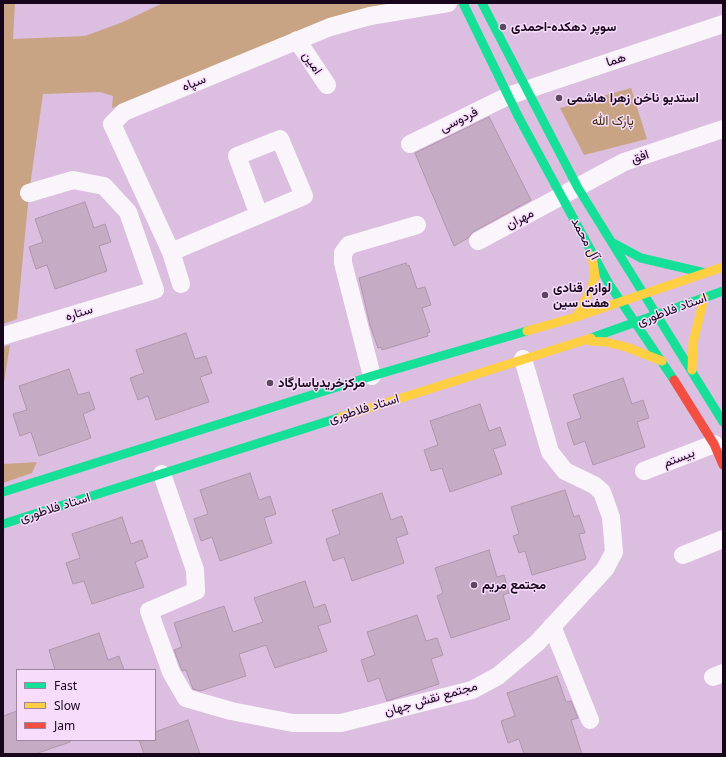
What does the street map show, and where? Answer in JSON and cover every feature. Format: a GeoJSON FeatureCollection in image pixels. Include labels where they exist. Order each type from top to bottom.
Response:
{"type":"FeatureCollection","features":[{"type":"Feature","properties":{"kind":"main road","name":"آل محمد"},"geometry":{"type":"LineString","coordinates":[[463,3],[508,96],[592,253],[621,302],[662,361],[714,444],[723,465]]}},
{"type":"Feature","properties":{"kind":"main road","name":"آل محمد"},"geometry":{"type":"LineString","coordinates":[[484,5],[525,90],[578,188],[723,422]]}},
{"type":"Feature","properties":{"kind":"main road"},"geometry":{"type":"LineString","coordinates":[[613,243],[642,258],[705,273]]}},
{"type":"Feature","properties":{"kind":"main road"},"geometry":{"type":"LineString","coordinates":[[576,317],[591,289],[595,276],[592,253]]}},
{"type":"Feature","properties":{"kind":"main road","name":"استاد فلاطوری"},"geometry":{"type":"LineString","coordinates":[[3,492],[372,376],[576,317],[723,267]]}},
{"type":"Feature","properties":{"kind":"main road","name":"استاد فلاطوری"},"geometry":{"type":"LineString","coordinates":[[3,524],[523,360],[636,323],[723,291]]}},
{"type":"Feature","properties":{"kind":"main road"},"geometry":{"type":"LineString","coordinates":[[692,370],[693,343],[704,298]]}},
{"type":"Feature","properties":{"kind":"main road"},"geometry":{"type":"LineString","coordinates":[[583,340],[606,342],[626,347],[662,361]]}},
{"type":"Feature","properties":{"kind":"street","name":"سپاه"},"geometry":{"type":"LineString","coordinates":[[181,284],[171,252],[112,124],[124,112],[330,27],[370,16],[448,3]]}},
{"type":"Feature","properties":{"kind":"street","name":"هما"},"geometry":{"type":"LineString","coordinates":[[508,96],[723,24]]}},
{"type":"Feature","properties":{"kind":"street","name":"امین"},"geometry":{"type":"LineString","coordinates":[[297,40],[327,85]]}},
{"type":"Feature","properties":{"kind":"street","name":"فردوسی"},"geometry":{"type":"LineString","coordinates":[[410,144],[508,96]]}},
{"type":"Feature","properties":{"kind":"street","name":"افق"},"geometry":{"type":"LineString","coordinates":[[561,196],[624,162],[723,129]]}},
{"type":"Feature","properties":{"kind":"street","name":"ستاره"},"geometry":{"type":"LineString","coordinates":[[3,336],[155,290],[128,212],[104,186],[73,180],[29,193]]}},
{"type":"Feature","properties":{"kind":"street","name":"مهران"},"geometry":{"type":"LineString","coordinates":[[478,241],[561,196]]}},
{"type":"Feature","properties":{"kind":"street"},"geometry":{"type":"LineString","coordinates":[[171,252],[259,215]]}},
{"type":"Feature","properties":{"kind":"street"},"geometry":{"type":"LineString","coordinates":[[372,376],[343,263],[343,253],[349,245],[417,225]]}},
{"type":"Feature","properties":{"kind":"street","name":"مجتمع نقش جهان"},"geometry":{"type":"LineString","coordinates":[[162,474],[195,570],[196,591],[149,611],[171,672],[186,698],[231,711],[293,723],[341,723],[472,690],[498,676],[537,643],[605,569],[614,552],[611,517],[602,492],[594,485],[565,471],[550,452],[523,360]]}},
{"type":"Feature","properties":{"kind":"street","name":"بیستم"},"geometry":{"type":"LineString","coordinates":[[644,471],[714,444]]}},
{"type":"Feature","properties":{"kind":"street"},"geometry":{"type":"LineString","coordinates":[[683,556],[723,540]]}},
{"type":"Feature","properties":{"kind":"street"},"geometry":{"type":"LineString","coordinates":[[552,626],[590,720]]}},
{"type":"Feature","properties":{"kind":"green space"},"geometry":{"type":"Polygon","coordinates":[[[3,3],[15,3],[13,39],[85,36],[123,22],[163,3],[398,3],[350,12],[112,108],[113,96],[100,92],[43,94],[29,193],[17,319],[3,324],[3,3]]]}},
{"type":"Feature","properties":{"kind":"green space","name":"پارک الله"},"geometry":{"type":"Polygon","coordinates":[[[631,88],[647,139],[584,155],[560,108],[631,88]]]}},
{"type":"Feature","properties":{"kind":"green space"},"geometry":{"type":"Polygon","coordinates":[[[10,345],[3,388],[3,347],[10,345]]]}},
{"type":"Feature","properties":{"kind":"green space"},"geometry":{"type":"Polygon","coordinates":[[[37,462],[32,473],[3,483],[3,464],[37,462]]]}},
{"type":"Feature","properties":{"kind":"building"},"geometry":{"type":"Polygon","coordinates":[[[489,117],[531,200],[473,232],[468,238],[454,246],[415,153],[489,117]]]}},
{"type":"Feature","properties":{"kind":"building"},"geometry":{"type":"Polygon","coordinates":[[[85,202],[94,228],[105,224],[111,242],[99,246],[107,271],[55,289],[47,265],[36,269],[29,247],[43,242],[35,219],[85,202]]]}},
{"type":"Feature","properties":{"kind":"building"},"geometry":{"type":"Polygon","coordinates":[[[406,263],[407,266],[409,265],[417,289],[425,287],[431,305],[422,308],[430,332],[427,333],[428,336],[382,350],[381,347],[378,348],[370,325],[359,278],[406,263]]]}},
{"type":"Feature","properties":{"kind":"building"},"geometry":{"type":"Polygon","coordinates":[[[186,333],[195,359],[206,356],[212,373],[200,377],[209,402],[156,420],[148,396],[138,400],[130,378],[144,373],[136,350],[186,333]]]}},
{"type":"Feature","properties":{"kind":"building"},"geometry":{"type":"Polygon","coordinates":[[[69,369],[78,395],[89,392],[95,409],[83,414],[91,438],[39,456],[31,432],[20,436],[13,414],[27,410],[19,386],[69,369]]]}},
{"type":"Feature","properties":{"kind":"building"},"geometry":{"type":"Polygon","coordinates":[[[623,378],[632,404],[643,400],[649,418],[637,422],[645,447],[593,465],[585,441],[574,445],[567,423],[581,418],[573,395],[623,378]]]}},
{"type":"Feature","properties":{"kind":"building"},"geometry":{"type":"Polygon","coordinates":[[[480,404],[489,431],[500,427],[506,445],[493,449],[502,474],[450,492],[442,468],[431,471],[424,450],[438,445],[430,421],[480,404]]]}},
{"type":"Feature","properties":{"kind":"building"},"geometry":{"type":"Polygon","coordinates":[[[250,473],[259,500],[270,496],[276,514],[264,518],[272,543],[220,561],[212,537],[201,541],[194,519],[208,514],[200,490],[250,473]]]}},
{"type":"Feature","properties":{"kind":"building"},"geometry":{"type":"Polygon","coordinates":[[[565,490],[574,517],[579,515],[585,533],[579,534],[586,559],[532,575],[525,551],[519,553],[513,536],[519,534],[511,507],[565,490]]]}},
{"type":"Feature","properties":{"kind":"building"},"geometry":{"type":"Polygon","coordinates":[[[382,493],[391,520],[402,516],[408,534],[396,538],[404,563],[352,581],[344,557],[333,561],[326,539],[340,534],[332,510],[382,493]]]}},
{"type":"Feature","properties":{"kind":"building"},"geometry":{"type":"Polygon","coordinates":[[[122,517],[131,544],[142,540],[148,557],[135,562],[144,587],[92,604],[84,581],[73,584],[66,563],[80,558],[72,534],[122,517]]]}},
{"type":"Feature","properties":{"kind":"building","name":"مجتمع مریم"},"geometry":{"type":"Polygon","coordinates":[[[489,550],[497,577],[504,575],[509,593],[503,595],[510,619],[451,638],[437,596],[443,593],[435,568],[489,550]]]}},
{"type":"Feature","properties":{"kind":"building"},"geometry":{"type":"Polygon","coordinates":[[[305,581],[314,608],[325,604],[331,622],[318,626],[327,651],[275,668],[266,645],[239,654],[246,676],[200,691],[193,689],[186,670],[182,671],[174,650],[182,647],[174,623],[224,606],[233,632],[263,622],[254,598],[305,581]]]}},
{"type":"Feature","properties":{"kind":"building"},"geometry":{"type":"Polygon","coordinates":[[[417,615],[426,641],[437,638],[443,655],[431,659],[439,684],[387,701],[379,678],[368,682],[361,660],[375,655],[367,632],[417,615]]]}},
{"type":"Feature","properties":{"kind":"building"},"geometry":{"type":"Polygon","coordinates":[[[99,633],[108,660],[119,656],[124,669],[55,669],[49,650],[99,633]]]}},
{"type":"Feature","properties":{"kind":"building"},"geometry":{"type":"Polygon","coordinates":[[[557,676],[566,702],[571,701],[578,718],[571,720],[582,754],[524,754],[519,739],[508,743],[501,721],[515,716],[507,693],[557,676]]]}},
{"type":"Feature","properties":{"kind":"building"},"geometry":{"type":"Polygon","coordinates":[[[16,711],[16,741],[70,742],[35,754],[3,754],[3,716],[16,711]]]}},
{"type":"Feature","properties":{"kind":"building"},"geometry":{"type":"Polygon","coordinates":[[[188,720],[200,754],[144,754],[139,741],[156,741],[156,732],[188,720]]]}},
{"type":"Feature","properties":{"kind":"traffic: fast"},"geometry":{"type":"LineString","coordinates":[[463,3],[518,116],[609,284],[674,380]]}},
{"type":"Feature","properties":{"kind":"traffic: fast"},"geometry":{"type":"LineString","coordinates":[[482,3],[578,188],[723,422]]}},
{"type":"Feature","properties":{"kind":"traffic: fast"},"geometry":{"type":"LineString","coordinates":[[613,243],[641,258],[705,273]]}},
{"type":"Feature","properties":{"kind":"traffic: fast"},"geometry":{"type":"LineString","coordinates":[[591,338],[723,291]]}},
{"type":"Feature","properties":{"kind":"traffic: fast"},"geometry":{"type":"LineString","coordinates":[[3,492],[372,376],[527,331]]}},
{"type":"Feature","properties":{"kind":"traffic: fast"},"geometry":{"type":"LineString","coordinates":[[3,524],[341,417]]}},
{"type":"Feature","properties":{"kind":"traffic: slow"},"geometry":{"type":"LineString","coordinates":[[576,317],[591,289],[595,276],[592,256]]}},
{"type":"Feature","properties":{"kind":"traffic: slow"},"geometry":{"type":"LineString","coordinates":[[527,331],[576,317],[723,267]]}},
{"type":"Feature","properties":{"kind":"traffic: slow"},"geometry":{"type":"LineString","coordinates":[[692,370],[693,343],[704,298]]}},
{"type":"Feature","properties":{"kind":"traffic: slow"},"geometry":{"type":"LineString","coordinates":[[341,417],[591,338]]}},
{"type":"Feature","properties":{"kind":"traffic: slow"},"geometry":{"type":"LineString","coordinates":[[590,341],[606,342],[626,347],[662,361]]}},
{"type":"Feature","properties":{"kind":"traffic: jam"},"geometry":{"type":"LineString","coordinates":[[674,380],[714,444],[723,465]]}},
{"type":"Feature","properties":{"kind":"place","name":"سوپر دهکده-احمدی"},"geometry":{"type":"Point","coordinates":[503,27]}},
{"type":"Feature","properties":{"kind":"place","name":"استدیو ناخن زهرا هاشمی"},"geometry":{"type":"Point","coordinates":[559,98]}},
{"type":"Feature","properties":{"kind":"place","name":"لوازم قنادی هفت سین"},"geometry":{"type":"Point","coordinates":[545,295]}},
{"type":"Feature","properties":{"kind":"place","name":"مرکزخریدپاسارگاد"},"geometry":{"type":"Point","coordinates":[270,383]}},
{"type":"Feature","properties":{"kind":"place","name":"مجتمع مریم"},"geometry":{"type":"Point","coordinates":[474,585]}}]}
